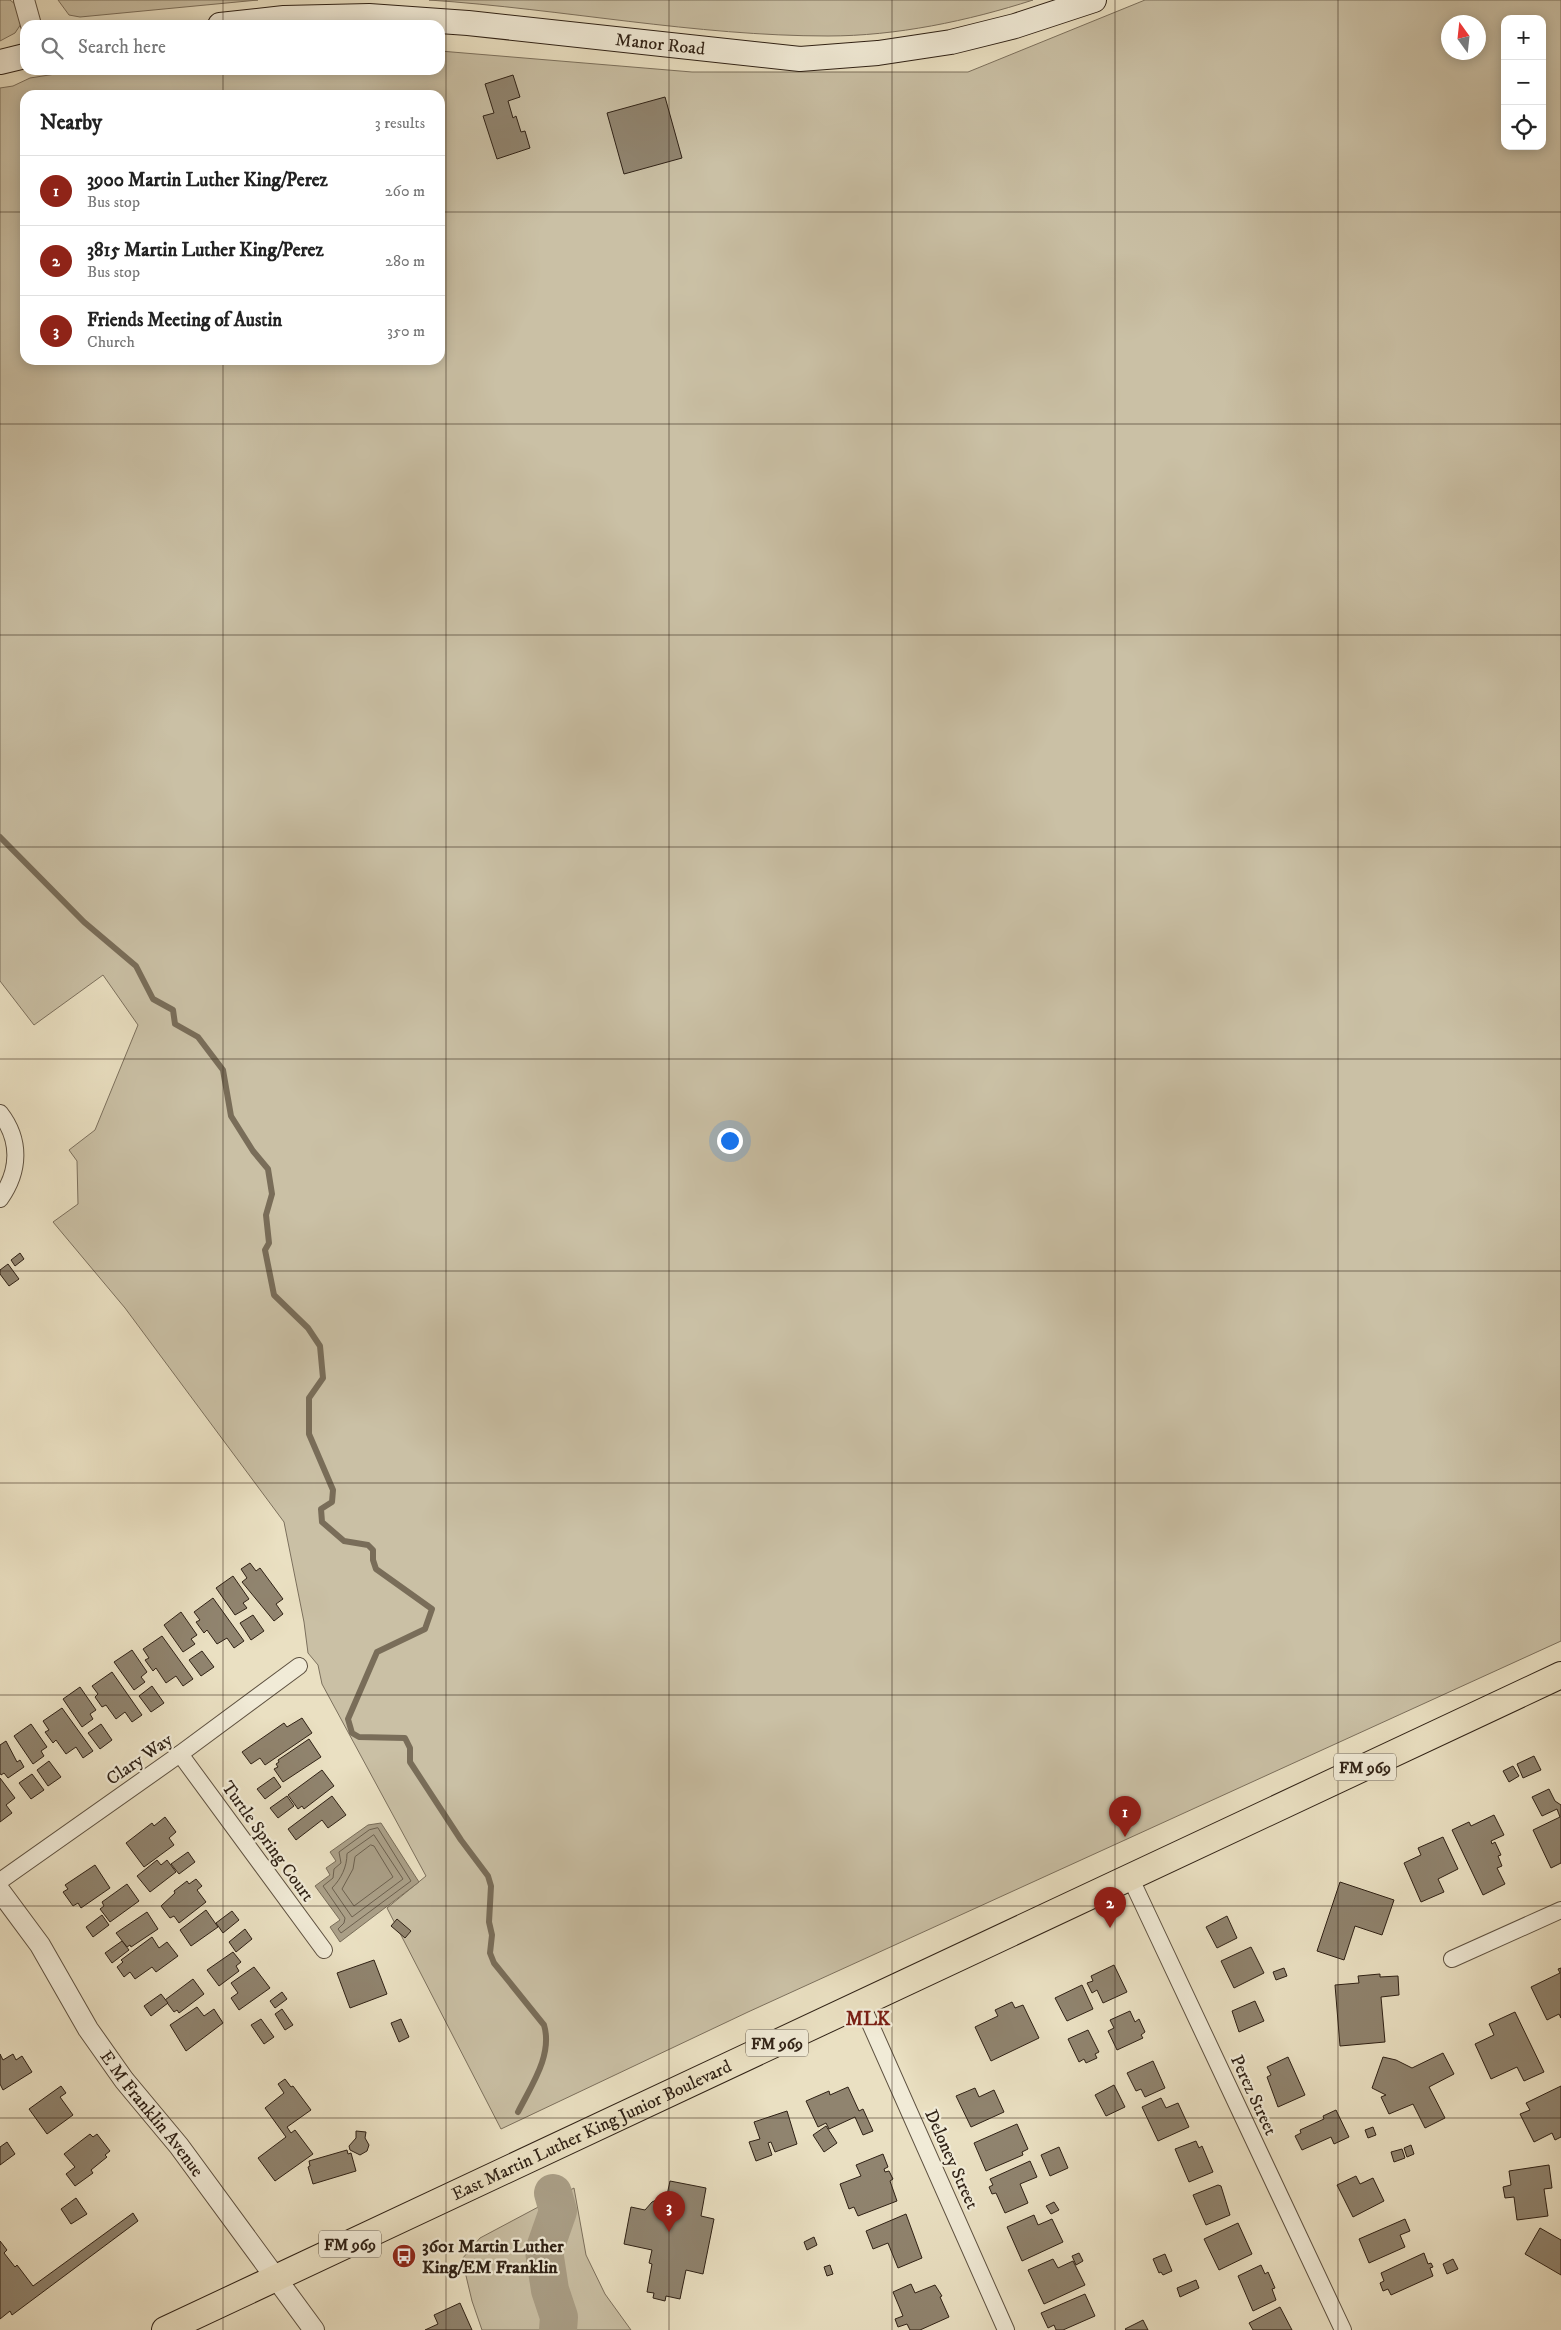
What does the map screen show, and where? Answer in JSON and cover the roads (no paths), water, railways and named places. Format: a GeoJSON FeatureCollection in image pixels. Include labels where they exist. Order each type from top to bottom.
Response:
{"type":"FeatureCollection","features":[{"type":"Feature","properties":{"kind":"main road","name":"Manor Road"},"geometry":{"type":"LineString","coordinates":[[445,21],[800,59],[878,53],[951,42],[1014,26],[1094,0]]}},
{"type":"Feature","properties":{"kind":"main road","name":"Manor Road"},"geometry":{"type":"LineString","coordinates":[[266,20],[369,16],[426,20]]}},
{"type":"Feature","properties":{"kind":"main road"},"geometry":{"type":"LineString","coordinates":[[0,62],[20,57]]}},
{"type":"Feature","properties":{"kind":"main road","name":"East Martin Luther King Junior Boulevard"},"geometry":{"type":"LineString","coordinates":[[165,2330],[1561,1676]]}},
{"type":"Feature","properties":{"kind":"street"},"geometry":{"type":"LineString","coordinates":[[24,0],[30,20]]}},
{"type":"Feature","properties":{"kind":"street"},"geometry":{"type":"LineString","coordinates":[[0,1113],[13,1135],[17,1153],[15,1170],[9,1186],[0,1199]]}},
{"type":"Feature","properties":{"kind":"street","name":"Clary Way"},"geometry":{"type":"LineString","coordinates":[[0,1881],[180,1754],[299,1666]]}},
{"type":"Feature","properties":{"kind":"street","name":"Turtle Spring Court"},"geometry":{"type":"LineString","coordinates":[[180,1754],[324,1950]]}},
{"type":"Feature","properties":{"kind":"street","name":"Perez Street"},"geometry":{"type":"LineString","coordinates":[[1130,1877],[1343,2330]]}},
{"type":"Feature","properties":{"kind":"street","name":"E M Franklin Avenue"},"geometry":{"type":"LineString","coordinates":[[0,1891],[40,1945],[93,2036],[124,2080],[179,2146],[314,2330]]}},
{"type":"Feature","properties":{"kind":"street"},"geometry":{"type":"LineString","coordinates":[[1452,1959],[1561,1910]]}},
{"type":"Feature","properties":{"kind":"street","name":"Deloney Street"},"geometry":{"type":"LineString","coordinates":[[862,2003],[1006,2330]]}},
{"type":"Feature","properties":{"kind":"water"},"geometry":{"type":"Polygon","coordinates":[[[381,1823],[419,1882],[340,1942],[330,1927],[340,1920],[315,1886],[330,1875],[326,1868],[336,1861],[330,1852],[368,1825],[381,1823]]]}},
{"type":"Feature","properties":{"kind":"waterway"},"geometry":{"type":"LineString","coordinates":[[0,837],[84,922],[136,966],[153,999],[173,1010],[175,1024],[198,1037],[223,1070],[231,1116],[253,1151],[268,1169],[272,1194],[266,1215],[269,1243],[265,1250],[274,1295],[308,1328],[320,1346],[323,1378],[309,1398],[309,1434],[333,1490],[332,1502],[321,1509],[322,1522],[344,1541],[368,1545],[373,1550],[373,1560],[376,1569],[432,1609],[425,1629],[377,1652],[348,1719],[352,1733],[359,1737],[405,1738],[410,1748],[410,1762],[461,1840],[488,1876],[491,1886],[489,1922],[492,1935],[490,1953],[494,1963],[544,2025],[546,2036],[546,2048],[539,2070],[518,2112]]}},
{"type":"Feature","properties":{"kind":"waterway"},"geometry":{"type":"LineString","coordinates":[[553,2193],[558,2211],[544,2251],[550,2290],[559,2317],[558,2330]]}},
{"type":"Feature","properties":{"kind":"place","name":"3900 Martin Luther King/Perez"},"geometry":{"type":"Point","coordinates":[1125,1837]}},
{"type":"Feature","properties":{"kind":"place","name":"3815 Martin Luther King/Perez"},"geometry":{"type":"Point","coordinates":[1110,1928]}},
{"type":"Feature","properties":{"kind":"place","name":"Friends Meeting of Austin"},"geometry":{"type":"Point","coordinates":[669,2232]}},
{"type":"Feature","properties":{"kind":"place","name":"3601 Martin Luther King/EM Franklin"},"geometry":{"type":"Point","coordinates":[404,2256]}},
{"type":"Feature","properties":{"kind":"district","name":"MLK"},"geometry":{"type":"Point","coordinates":[868,2018]}}]}
